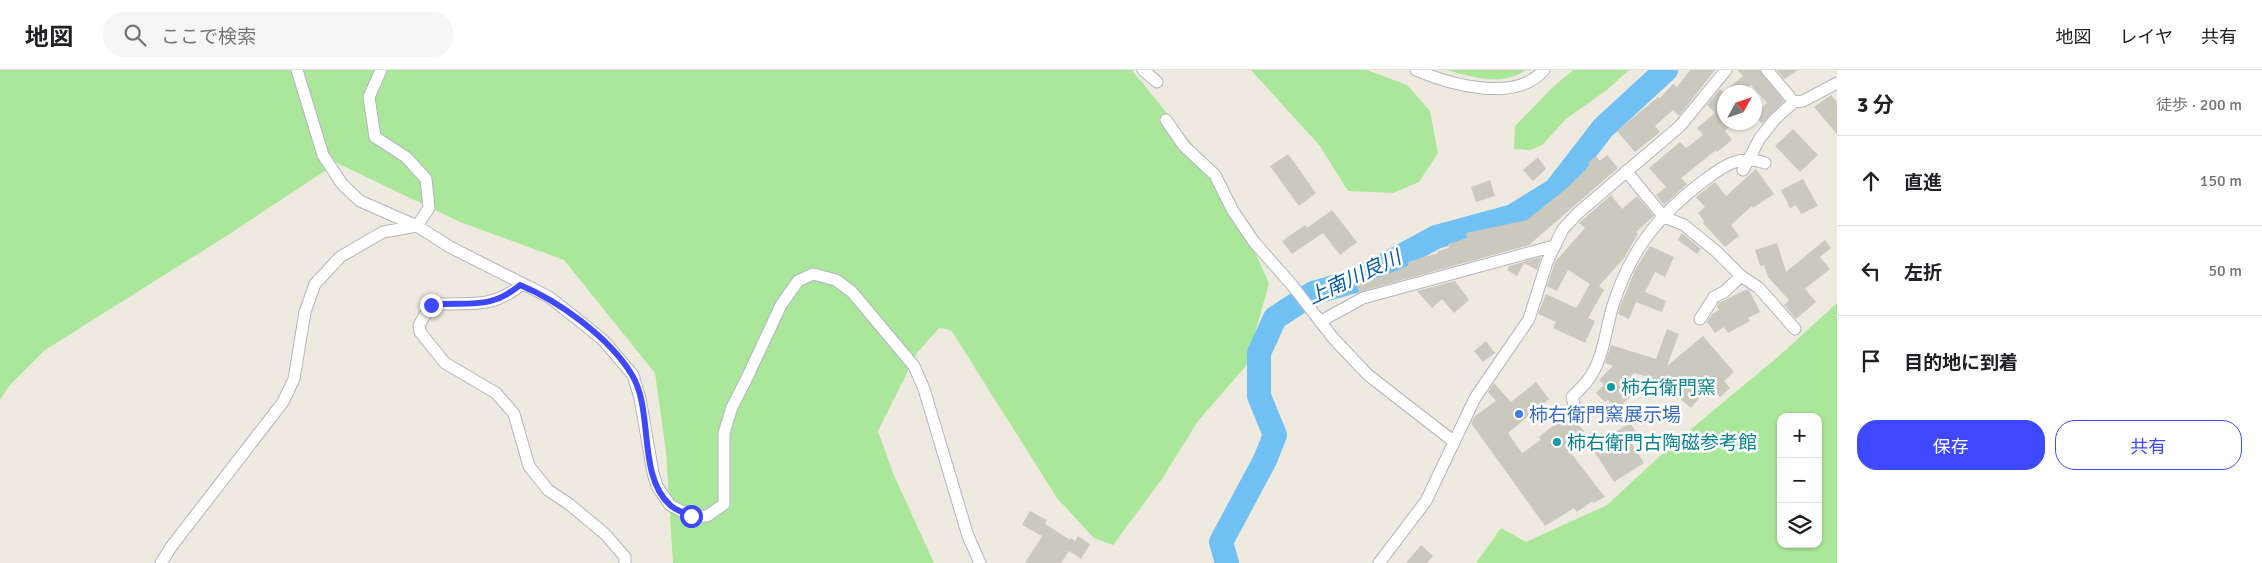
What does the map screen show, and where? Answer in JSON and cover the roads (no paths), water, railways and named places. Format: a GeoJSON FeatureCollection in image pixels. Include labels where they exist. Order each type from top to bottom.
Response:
{"type":"FeatureCollection","features":[{"type":"Feature","properties":{"kind":"street"},"geometry":{"type":"LineString","coordinates":[[297,70],[304,99],[322,154],[342,184],[360,201],[418,226],[450,247],[520,285],[549,297],[604,341],[633,375],[640,398],[657,486],[670,505],[691,516],[707,516],[724,504],[724,433],[732,407],[746,382],[780,305],[798,281],[813,274],[836,280],[852,292],[914,366],[924,389],[968,536],[980,563]]}},
{"type":"Feature","properties":{"kind":"street"},"geometry":{"type":"LineString","coordinates":[[161,563],[171,547],[283,402],[294,379],[305,312],[315,284],[340,257],[383,232],[418,226],[429,208],[426,178],[406,157],[374,137],[369,97],[381,70]]}},
{"type":"Feature","properties":{"kind":"street"},"geometry":{"type":"LineString","coordinates":[[1143,70],[1157,82]]}},
{"type":"Feature","properties":{"kind":"street"},"geometry":{"type":"LineString","coordinates":[[1416,70],[1433,77],[1469,86],[1494,89],[1525,83],[1538,77],[1544,70]]}},
{"type":"Feature","properties":{"kind":"street"},"geometry":{"type":"LineString","coordinates":[[1379,563],[1426,501],[1475,398],[1529,319],[1554,246],[1563,229],[1578,213],[1680,126],[1726,70]]}},
{"type":"Feature","properties":{"kind":"street"},"geometry":{"type":"LineString","coordinates":[[1767,70],[1794,102]]}},
{"type":"Feature","properties":{"kind":"street"},"geometry":{"type":"LineString","coordinates":[[1743,170],[1766,128],[1794,102],[1803,101],[1837,83]]}},
{"type":"Feature","properties":{"kind":"street"},"geometry":{"type":"LineString","coordinates":[[1166,120],[1184,146],[1216,175],[1233,211],[1254,242],[1321,321],[1333,338],[1368,375],[1453,441]]}},
{"type":"Feature","properties":{"kind":"street"},"geometry":{"type":"LineString","coordinates":[[1574,404],[1572,398],[1592,376],[1600,359],[1614,304],[1644,238],[1692,190],[1722,168],[1740,159],[1765,163]]}},
{"type":"Feature","properties":{"kind":"street"},"geometry":{"type":"LineString","coordinates":[[1626,171],[1664,217],[1684,226],[1700,237],[1741,276],[1759,288],[1795,329]]}},
{"type":"Feature","properties":{"kind":"street"},"geometry":{"type":"LineString","coordinates":[[1321,321],[1363,298],[1554,246]]}},
{"type":"Feature","properties":{"kind":"street"},"geometry":{"type":"LineString","coordinates":[[1700,319],[1714,297],[1724,292],[1741,276]]}},
{"type":"Feature","properties":{"kind":"street"},"geometry":{"type":"LineString","coordinates":[[520,285],[509,294],[487,304],[455,303],[431,305],[419,325],[420,332],[445,363],[496,392],[514,414],[529,466],[548,490],[569,504],[605,534],[624,557],[625,563]]}},
{"type":"Feature","properties":{"kind":"waterway","name":"上南川良川"},"geometry":{"type":"LineString","coordinates":[[1227,563],[1221,542],[1265,460],[1275,435],[1259,396],[1259,353],[1275,318],[1313,293],[1355,281],[1436,237],[1513,216],[1555,190],[1603,128],[1666,70]]}},
{"type":"Feature","properties":{"kind":"place","name":"柿右衛門窯"},"geometry":{"type":"Point","coordinates":[1611,387]}},
{"type":"Feature","properties":{"kind":"place","name":"柿右衛門窯展示場"},"geometry":{"type":"Point","coordinates":[1519,414]}},
{"type":"Feature","properties":{"kind":"place","name":"柿右衛門古陶磁参考館"},"geometry":{"type":"Point","coordinates":[1557,442]}}]}
